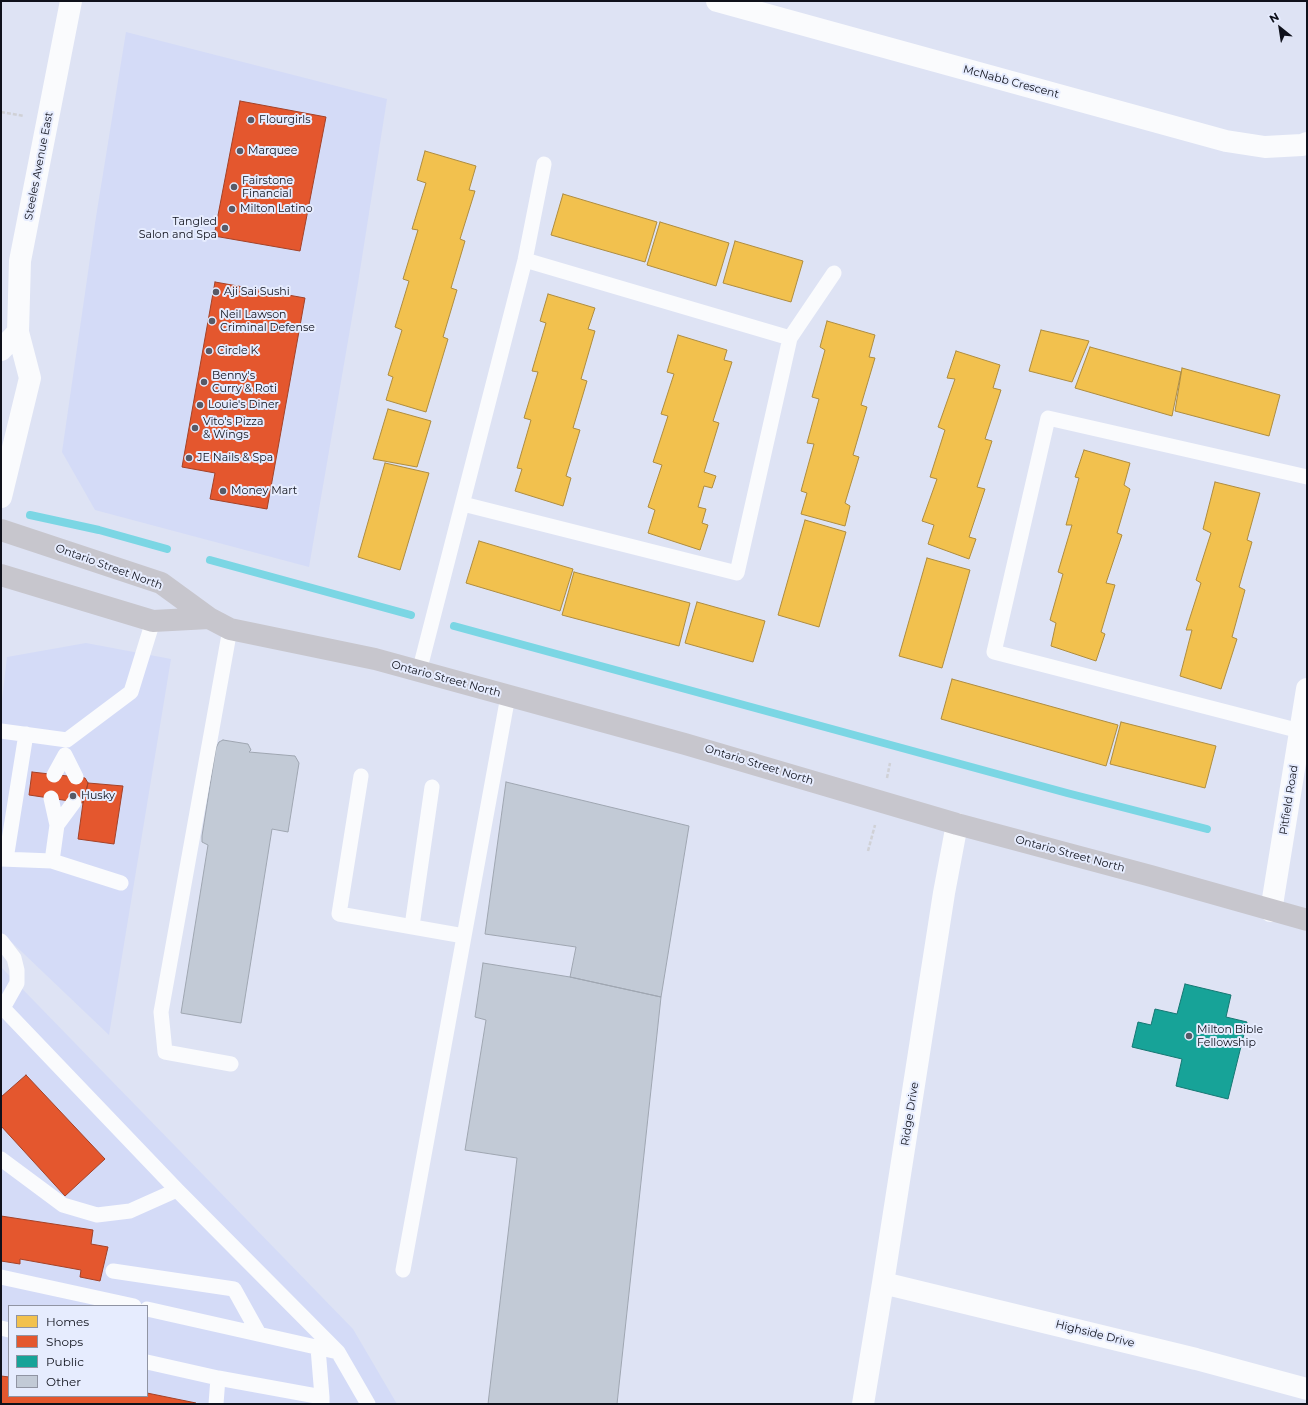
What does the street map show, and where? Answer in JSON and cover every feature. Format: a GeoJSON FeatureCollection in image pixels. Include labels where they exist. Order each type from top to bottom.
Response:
{"type":"FeatureCollection","features":[{"type":"Feature","properties":{"kind":"main road","name":"Ontario Street North"},"geometry":{"type":"LineString","coordinates":[[1,530],[161,583],[209,618],[230,629],[375,659],[685,744],[957,824],[1307,920]]}},
{"type":"Feature","properties":{"kind":"main road"},"geometry":{"type":"LineString","coordinates":[[1,575],[153,621],[209,618]]}},
{"type":"Feature","properties":{"kind":"street","name":"Steeles Avenue East"},"geometry":{"type":"LineString","coordinates":[[1,497],[30,378],[18,332],[20,261],[71,1]]}},
{"type":"Feature","properties":{"kind":"street","name":"McNabb Crescent"},"geometry":{"type":"LineString","coordinates":[[717,1],[1226,141],[1265,147],[1307,143]]}},
{"type":"Feature","properties":{"kind":"street"},"geometry":{"type":"LineString","coordinates":[[1,350],[18,332]]}},
{"type":"Feature","properties":{"kind":"street","name":"Pitfield Road"},"geometry":{"type":"LineString","coordinates":[[1271,911],[1307,689]]}},
{"type":"Feature","properties":{"kind":"street","name":"Ridge Drive"},"geometry":{"type":"LineString","coordinates":[[863,1404],[944,893],[957,824]]}},
{"type":"Feature","properties":{"kind":"street","name":"Highside Drive"},"geometry":{"type":"LineString","coordinates":[[883,1282],[1196,1359],[1307,1389]]}},
{"type":"Feature","properties":{"kind":"lane"},"geometry":{"type":"LineString","coordinates":[[419,672],[524,260],[544,164]]}},
{"type":"Feature","properties":{"kind":"lane"},"geometry":{"type":"LineString","coordinates":[[524,260],[790,338]]}},
{"type":"Feature","properties":{"kind":"lane"},"geometry":{"type":"LineString","coordinates":[[463,504],[737,573],[790,338],[834,273]]}},
{"type":"Feature","properties":{"kind":"lane"},"geometry":{"type":"LineString","coordinates":[[1300,731],[994,652],[1048,418],[1307,477]]}},
{"type":"Feature","properties":{"kind":"lane"},"geometry":{"type":"LineString","coordinates":[[1,731],[67,740],[131,692],[153,621]]}},
{"type":"Feature","properties":{"kind":"lane"},"geometry":{"type":"LineString","coordinates":[[230,629],[161,1012],[165,1052],[231,1064]]}},
{"type":"Feature","properties":{"kind":"lane"},"geometry":{"type":"LineString","coordinates":[[403,1270],[508,696]]}},
{"type":"Feature","properties":{"kind":"lane"},"geometry":{"type":"LineString","coordinates":[[26,734],[3,859],[52,861],[121,883]]}},
{"type":"Feature","properties":{"kind":"lane"},"geometry":{"type":"LineString","coordinates":[[54,775],[65,755],[67,740]]}},
{"type":"Feature","properties":{"kind":"lane"},"geometry":{"type":"LineString","coordinates":[[65,755],[76,777]]}},
{"type":"Feature","properties":{"kind":"lane"},"geometry":{"type":"LineString","coordinates":[[361,776],[339,914],[464,936]]}},
{"type":"Feature","properties":{"kind":"lane"},"geometry":{"type":"LineString","coordinates":[[412,926],[432,787]]}},
{"type":"Feature","properties":{"kind":"lane"},"geometry":{"type":"LineString","coordinates":[[51,798],[57,825],[52,861]]}},
{"type":"Feature","properties":{"kind":"lane"},"geometry":{"type":"LineString","coordinates":[[57,825],[74,802]]}},
{"type":"Feature","properties":{"kind":"lane"},"geometry":{"type":"LineString","coordinates":[[1,941],[14,958],[17,970],[17,983],[2,1007],[177,1190],[338,1352],[368,1404]]}},
{"type":"Feature","properties":{"kind":"lane"},"geometry":{"type":"LineString","coordinates":[[1,1159],[63,1205],[98,1215],[130,1211],[177,1190]]}},
{"type":"Feature","properties":{"kind":"lane"},"geometry":{"type":"LineString","coordinates":[[113,1271],[234,1289],[259,1334]]}},
{"type":"Feature","properties":{"kind":"lane"},"geometry":{"type":"LineString","coordinates":[[1,1277],[129,1305]]}},
{"type":"Feature","properties":{"kind":"lane"},"geometry":{"type":"LineString","coordinates":[[148,1309],[338,1352]]}},
{"type":"Feature","properties":{"kind":"lane"},"geometry":{"type":"LineString","coordinates":[[148,1362],[322,1401],[318,1348]]}},
{"type":"Feature","properties":{"kind":"lane"},"geometry":{"type":"LineString","coordinates":[[216,1404],[218,1378]]}},
{"type":"Feature","properties":{"kind":"shaded area"},"geometry":{"type":"Polygon","coordinates":[[[126,32],[387,99],[358,283],[309,567],[95,510],[62,452],[96,217],[126,32]]]}},
{"type":"Feature","properties":{"kind":"shaded area"},"geometry":{"type":"Polygon","coordinates":[[[86,643],[171,659],[109,1035],[1,932],[1,709],[7,657],[86,643]]]}},
{"type":"Feature","properties":{"kind":"shaded area"},"geometry":{"type":"Polygon","coordinates":[[[1,967],[353,1329],[397,1404],[1,1404],[1,967]]]}},
{"type":"Feature","properties":{"kind":"building: Homes"},"geometry":{"type":"Polygon","coordinates":[[[425,151],[476,166],[469,190],[475,191],[460,239],[465,241],[451,288],[457,290],[443,337],[448,339],[426,412],[386,400],[393,377],[388,375],[402,330],[395,327],[409,281],[403,279],[418,230],[412,229],[426,183],[417,180],[425,151]]]}},
{"type":"Feature","properties":{"kind":"building: Homes"},"geometry":{"type":"Polygon","coordinates":[[[563,194],[657,222],[645,262],[551,235],[563,194]]]}},
{"type":"Feature","properties":{"kind":"building: Homes"},"geometry":{"type":"Polygon","coordinates":[[[660,222],[729,243],[716,286],[647,265],[660,222]]]}},
{"type":"Feature","properties":{"kind":"building: Homes"},"geometry":{"type":"Polygon","coordinates":[[[735,241],[803,261],[791,302],[723,283],[735,241]]]}},
{"type":"Feature","properties":{"kind":"building: Homes"},"geometry":{"type":"Polygon","coordinates":[[[548,294],[595,308],[588,329],[595,331],[581,379],[587,381],[573,428],[580,430],[566,476],[571,478],[563,506],[515,491],[522,469],[517,468],[531,420],[524,418],[538,372],[532,371],[546,323],[540,321],[548,294]]]}},
{"type":"Feature","properties":{"kind":"building: Homes"},"geometry":{"type":"Polygon","coordinates":[[[827,321],[875,335],[869,357],[875,358],[861,405],[867,407],[853,455],[859,457],[845,503],[850,506],[845,526],[801,514],[807,493],[801,491],[814,444],[807,443],[819,399],[812,397],[825,350],[820,347],[827,321]]]}},
{"type":"Feature","properties":{"kind":"building: Homes"},"geometry":{"type":"Polygon","coordinates":[[[1041,330],[1089,341],[1072,382],[1029,371],[1041,330]]]}},
{"type":"Feature","properties":{"kind":"building: Homes"},"geometry":{"type":"Polygon","coordinates":[[[678,335],[727,350],[724,360],[732,362],[713,421],[719,423],[704,472],[716,476],[712,488],[704,486],[698,507],[706,509],[702,523],[708,525],[700,550],[648,533],[655,510],[648,507],[662,465],[653,462],[668,416],[661,414],[674,374],[667,372],[678,335]]]}},
{"type":"Feature","properties":{"kind":"building: Homes"},"geometry":{"type":"Polygon","coordinates":[[[1090,347],[1181,372],[1172,416],[1075,388],[1090,347]]]}},
{"type":"Feature","properties":{"kind":"building: Homes"},"geometry":{"type":"Polygon","coordinates":[[[956,351],[1000,365],[993,388],[1001,390],[985,439],[992,441],[977,487],[985,489],[969,537],[976,539],[969,559],[928,544],[934,525],[922,521],[937,479],[930,477],[945,430],[938,427],[955,379],[947,378],[956,351]]]}},
{"type":"Feature","properties":{"kind":"building: Homes"},"geometry":{"type":"Polygon","coordinates":[[[1182,368],[1280,395],[1269,436],[1175,411],[1182,368]]]}},
{"type":"Feature","properties":{"kind":"building: Homes"},"geometry":{"type":"Polygon","coordinates":[[[388,409],[431,421],[417,467],[373,459],[388,409]]]}},
{"type":"Feature","properties":{"kind":"building: Homes"},"geometry":{"type":"Polygon","coordinates":[[[1084,450],[1130,463],[1124,485],[1130,489],[1117,533],[1122,535],[1106,583],[1115,585],[1101,632],[1105,634],[1096,661],[1051,646],[1056,623],[1050,620],[1063,574],[1058,572],[1072,525],[1066,525],[1079,478],[1075,477],[1084,450]]]}},
{"type":"Feature","properties":{"kind":"building: Homes"},"geometry":{"type":"Polygon","coordinates":[[[385,463],[429,473],[400,570],[358,557],[385,463]]]}},
{"type":"Feature","properties":{"kind":"building: Homes"},"geometry":{"type":"Polygon","coordinates":[[[1215,482],[1260,493],[1247,540],[1252,542],[1239,587],[1245,590],[1232,637],[1237,639],[1221,689],[1180,676],[1192,630],[1186,630],[1201,583],[1196,580],[1211,533],[1203,529],[1215,482]]]}},
{"type":"Feature","properties":{"kind":"building: Homes"},"geometry":{"type":"Polygon","coordinates":[[[805,520],[846,532],[819,627],[778,615],[805,520]]]}},
{"type":"Feature","properties":{"kind":"building: Homes"},"geometry":{"type":"Polygon","coordinates":[[[479,541],[573,569],[560,611],[466,583],[479,541]]]}},
{"type":"Feature","properties":{"kind":"building: Homes"},"geometry":{"type":"Polygon","coordinates":[[[927,558],[970,570],[942,668],[899,656],[927,558]]]}},
{"type":"Feature","properties":{"kind":"building: Homes"},"geometry":{"type":"Polygon","coordinates":[[[574,572],[690,603],[679,646],[562,615],[574,572]]]}},
{"type":"Feature","properties":{"kind":"building: Homes"},"geometry":{"type":"Polygon","coordinates":[[[697,602],[765,621],[753,662],[685,643],[697,602]]]}},
{"type":"Feature","properties":{"kind":"building: Homes"},"geometry":{"type":"Polygon","coordinates":[[[952,679],[1118,725],[1106,766],[941,719],[952,679]]]}},
{"type":"Feature","properties":{"kind":"building: Homes"},"geometry":{"type":"Polygon","coordinates":[[[1121,722],[1216,746],[1205,788],[1110,764],[1121,722]]]}},
{"type":"Feature","properties":{"kind":"building: Shops"},"geometry":{"type":"Polygon","coordinates":[[[240,101],[326,117],[300,251],[214,236],[240,101]]]}},
{"type":"Feature","properties":{"kind":"building: Shops"},"geometry":{"type":"Polygon","coordinates":[[[215,282],[305,298],[267,509],[210,499],[215,473],[182,467],[215,282]]]}},
{"type":"Feature","properties":{"kind":"building: Shops"},"geometry":{"type":"Polygon","coordinates":[[[32,772],[85,778],[88,783],[83,803],[29,795],[32,772]]]}},
{"type":"Feature","properties":{"kind":"building: Shops"},"geometry":{"type":"Polygon","coordinates":[[[88,783],[123,786],[114,844],[78,839],[83,803],[88,783]]]}},
{"type":"Feature","properties":{"kind":"building: Shops"},"geometry":{"type":"Polygon","coordinates":[[[26,1075],[105,1159],[65,1196],[1,1126],[1,1097],[26,1075]]]}},
{"type":"Feature","properties":{"kind":"building: Shops"},"geometry":{"type":"Polygon","coordinates":[[[1,1216],[93,1230],[91,1244],[108,1247],[100,1281],[80,1277],[81,1270],[20,1259],[20,1264],[1,1261],[1,1216]]]}},
{"type":"Feature","properties":{"kind":"building: Shops"},"geometry":{"type":"Polygon","coordinates":[[[1,1376],[8,1377],[8,1397],[148,1397],[148,1393],[196,1403],[195,1404],[1,1404],[1,1376]]]}},
{"type":"Feature","properties":{"kind":"building: Public","name":"Milton Bible Fellowship"},"geometry":{"type":"Polygon","coordinates":[[[1185,984],[1231,995],[1226,1017],[1247,1022],[1228,1099],[1176,1086],[1182,1059],[1132,1047],[1138,1022],[1151,1025],[1155,1009],[1177,1014],[1185,984]]]}},
{"type":"Feature","properties":{"kind":"building: Other"},"geometry":{"type":"Polygon","coordinates":[[[223,740],[248,744],[251,750],[249,752],[295,756],[299,763],[288,832],[272,829],[241,1023],[181,1013],[208,845],[202,842],[202,836],[216,748],[219,742],[223,740]]]}},
{"type":"Feature","properties":{"kind":"building: Other"},"geometry":{"type":"Polygon","coordinates":[[[506,782],[689,826],[661,997],[570,977],[576,947],[485,934],[506,782]]]}},
{"type":"Feature","properties":{"kind":"building: Other"},"geometry":{"type":"Polygon","coordinates":[[[483,963],[570,977],[661,997],[617,1404],[488,1404],[517,1158],[465,1150],[486,1020],[475,1017],[483,963]]]}},
{"type":"Feature","properties":{"kind":"waterway"},"geometry":{"type":"LineString","coordinates":[[30,515],[99,530],[167,549]]}},
{"type":"Feature","properties":{"kind":"waterway"},"geometry":{"type":"LineString","coordinates":[[210,560],[411,615]]}},
{"type":"Feature","properties":{"kind":"waterway"},"geometry":{"type":"LineString","coordinates":[[454,626],[1067,793],[1207,829]]}},
{"type":"Feature","properties":{"kind":"place","name":"Flourgirls"},"geometry":{"type":"Point","coordinates":[251,120]}},
{"type":"Feature","properties":{"kind":"place","name":"Marquee"},"geometry":{"type":"Point","coordinates":[240,151]}},
{"type":"Feature","properties":{"kind":"place","name":"Fairstone Financial"},"geometry":{"type":"Point","coordinates":[234,187]}},
{"type":"Feature","properties":{"kind":"place","name":"Milton Latino"},"geometry":{"type":"Point","coordinates":[232,209]}},
{"type":"Feature","properties":{"kind":"place","name":"Tangled Salon and Spa"},"geometry":{"type":"Point","coordinates":[225,228]}},
{"type":"Feature","properties":{"kind":"place","name":"Aji Sai Sushi"},"geometry":{"type":"Point","coordinates":[216,292]}},
{"type":"Feature","properties":{"kind":"place","name":"Neil Lawson Criminal Defense"},"geometry":{"type":"Point","coordinates":[212,321]}},
{"type":"Feature","properties":{"kind":"place","name":"Circle K"},"geometry":{"type":"Point","coordinates":[209,351]}},
{"type":"Feature","properties":{"kind":"place","name":"Benny's Curry & Roti"},"geometry":{"type":"Point","coordinates":[204,382]}},
{"type":"Feature","properties":{"kind":"place","name":"Louie's Diner"},"geometry":{"type":"Point","coordinates":[200,405]}},
{"type":"Feature","properties":{"kind":"place","name":"Vito's Pizza & Wings"},"geometry":{"type":"Point","coordinates":[195,428]}},
{"type":"Feature","properties":{"kind":"place","name":"JE Nails & Spa"},"geometry":{"type":"Point","coordinates":[189,458]}},
{"type":"Feature","properties":{"kind":"place","name":"Money Mart"},"geometry":{"type":"Point","coordinates":[223,491]}},
{"type":"Feature","properties":{"kind":"place","name":"Husky"},"geometry":{"type":"Point","coordinates":[73,796]}},
{"type":"Feature","properties":{"kind":"place","name":"Milton Bible Fellowship"},"geometry":{"type":"Point","coordinates":[1189,1036]}}]}
